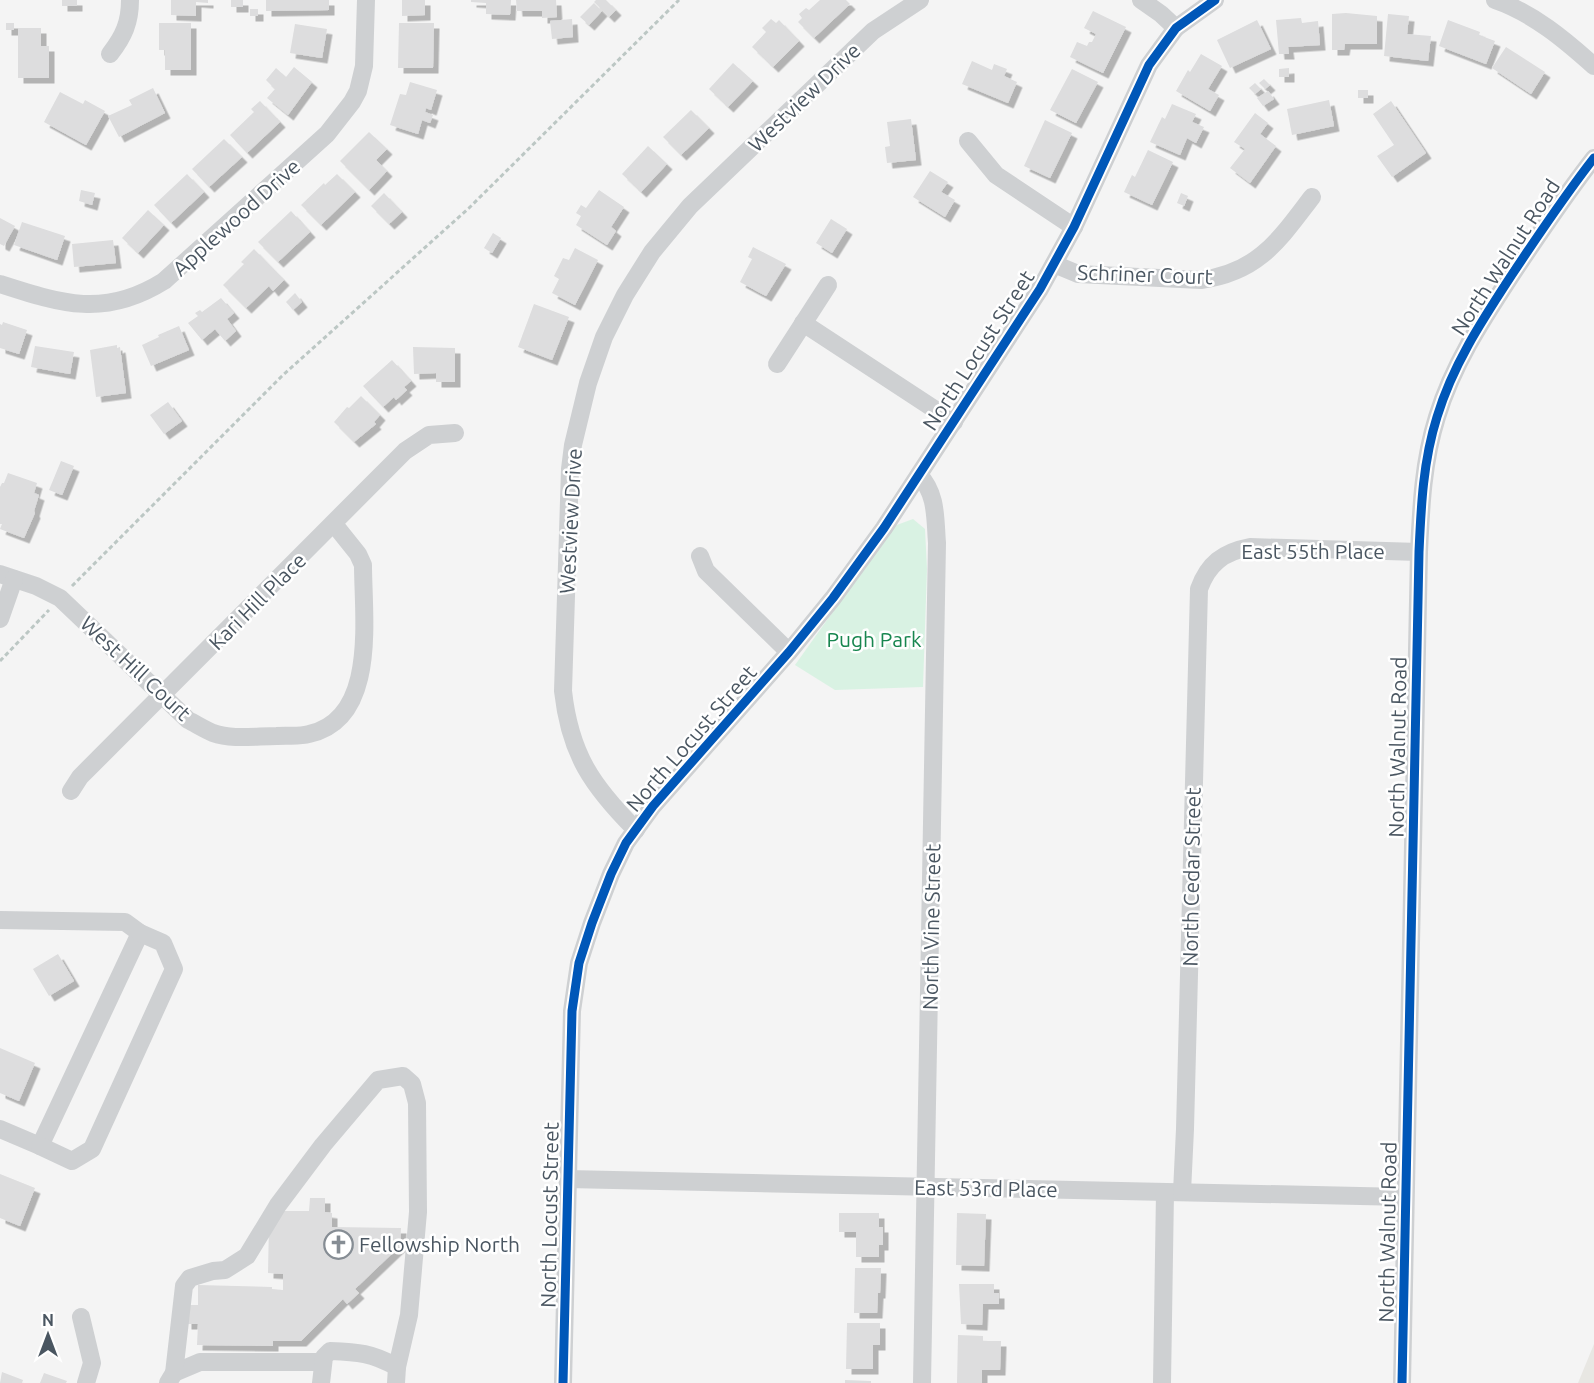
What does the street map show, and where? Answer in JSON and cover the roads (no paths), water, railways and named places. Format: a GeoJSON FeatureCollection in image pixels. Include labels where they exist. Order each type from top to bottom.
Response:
{"type":"FeatureCollection","features":[{"type":"Feature","properties":{"kind":"street"},"geometry":{"type":"LineString","coordinates":[[110,54],[128,23],[130,0]]}},
{"type":"Feature","properties":{"kind":"street","name":"Applewood Drive"},"geometry":{"type":"LineString","coordinates":[[0,284],[65,304],[86,304],[123,300],[164,281],[327,134],[352,102],[358,91],[364,66],[366,0]]}},
{"type":"Feature","properties":{"kind":"street","name":"Westview Drive"},"geometry":{"type":"LineString","coordinates":[[636,830],[609,803],[585,769],[574,743],[566,714],[563,691],[570,469],[575,434],[588,383],[604,338],[625,295],[652,252],[690,206],[873,31],[920,0]]}},
{"type":"Feature","properties":{"kind":"street"},"geometry":{"type":"LineString","coordinates":[[1141,0],[1176,28]]}},
{"type":"Feature","properties":{"kind":"street"},"geometry":{"type":"LineString","coordinates":[[968,141],[996,176],[1074,227],[1149,65],[1176,28],[1215,0]]}},
{"type":"Feature","properties":{"kind":"street"},"geometry":{"type":"LineString","coordinates":[[1504,2],[1551,30],[1594,66]]}},
{"type":"Feature","properties":{"kind":"street","name":"North Walnut Road"},"geometry":{"type":"LineString","coordinates":[[1402,1383],[1419,552],[1421,500],[1426,460],[1436,418],[1452,377],[1474,333],[1532,245],[1594,158]]}},
{"type":"Feature","properties":{"kind":"street","name":"Schriner Court"},"geometry":{"type":"LineString","coordinates":[[1054,264],[1078,274],[1201,280],[1220,277],[1245,267],[1261,256],[1282,237],[1312,197]]}},
{"type":"Feature","properties":{"kind":"street","name":"North Locust Street"},"geometry":{"type":"LineString","coordinates":[[563,1383],[574,992],[579,963],[611,874],[626,843],[653,806],[789,652],[852,572],[954,422],[1054,264],[1074,227]]}},
{"type":"Feature","properties":{"kind":"street"},"geometry":{"type":"LineString","coordinates":[[777,364],[828,285]]}},
{"type":"Feature","properties":{"kind":"street"},"geometry":{"type":"LineString","coordinates":[[803,323],[954,422]]}},
{"type":"Feature","properties":{"kind":"street","name":"Kari Hill Place"},"geometry":{"type":"LineString","coordinates":[[71,791],[80,777],[405,451],[418,440],[429,435],[455,433]]}},
{"type":"Feature","properties":{"kind":"street","name":"North Vine Street"},"geometry":{"type":"LineString","coordinates":[[919,475],[929,488],[934,505],[937,543],[922,1383]]}},
{"type":"Feature","properties":{"kind":"street","name":"West Hill Court"},"geometry":{"type":"LineString","coordinates":[[7,577],[36,586],[60,598],[188,720],[214,733],[241,737],[309,734],[333,723],[350,704],[359,681],[363,661],[363,566],[354,547],[334,524]]}},
{"type":"Feature","properties":{"kind":"street","name":"East 55th Place"},"geometry":{"type":"LineString","coordinates":[[1211,565],[1222,555],[1250,547],[1419,552]]}},
{"type":"Feature","properties":{"kind":"street"},"geometry":{"type":"LineString","coordinates":[[700,556],[706,571],[789,652]]}},
{"type":"Feature","properties":{"kind":"street","name":"North Cedar Street"},"geometry":{"type":"LineString","coordinates":[[1162,1383],[1173,1192],[1185,1129],[1197,604],[1199,589],[1211,565]]}},
{"type":"Feature","properties":{"kind":"street"},"geometry":{"type":"LineString","coordinates":[[0,619],[7,577]]}},
{"type":"Feature","properties":{"kind":"street"},"geometry":{"type":"LineString","coordinates":[[0,920],[124,922],[140,933],[163,943],[174,969],[92,1149],[72,1161],[0,1129]]}},
{"type":"Feature","properties":{"kind":"street"},"geometry":{"type":"LineString","coordinates":[[40,1146],[140,933]]}},
{"type":"Feature","properties":{"kind":"street"},"geometry":{"type":"LineString","coordinates":[[171,1378],[184,1286],[190,1278],[225,1270],[247,1256],[279,1205],[323,1145],[378,1080],[403,1076],[412,1084],[417,1103],[418,1212],[410,1315],[397,1375]]}},
{"type":"Feature","properties":{"kind":"street","name":"East 53rd Place"},"geometry":{"type":"LineString","coordinates":[[567,1179],[1405,1197]]}},
{"type":"Feature","properties":{"kind":"street"},"geometry":{"type":"LineString","coordinates":[[81,1317],[92,1363],[86,1383]]}},
{"type":"Feature","properties":{"kind":"street"},"geometry":{"type":"LineString","coordinates":[[321,1383],[324,1357],[330,1351],[356,1352],[379,1357],[397,1375]]}},
{"type":"Feature","properties":{"kind":"street"},"geometry":{"type":"LineString","coordinates":[[171,1378],[200,1362],[323,1362]]}},
{"type":"Feature","properties":{"kind":"place","name":"Fellowship North"},"geometry":{"type":"Point","coordinates":[338,1244]}},
{"type":"Feature","properties":{"kind":"park label","name":"Pugh Park"},"geometry":{"type":"Point","coordinates":[874,639]}}]}
